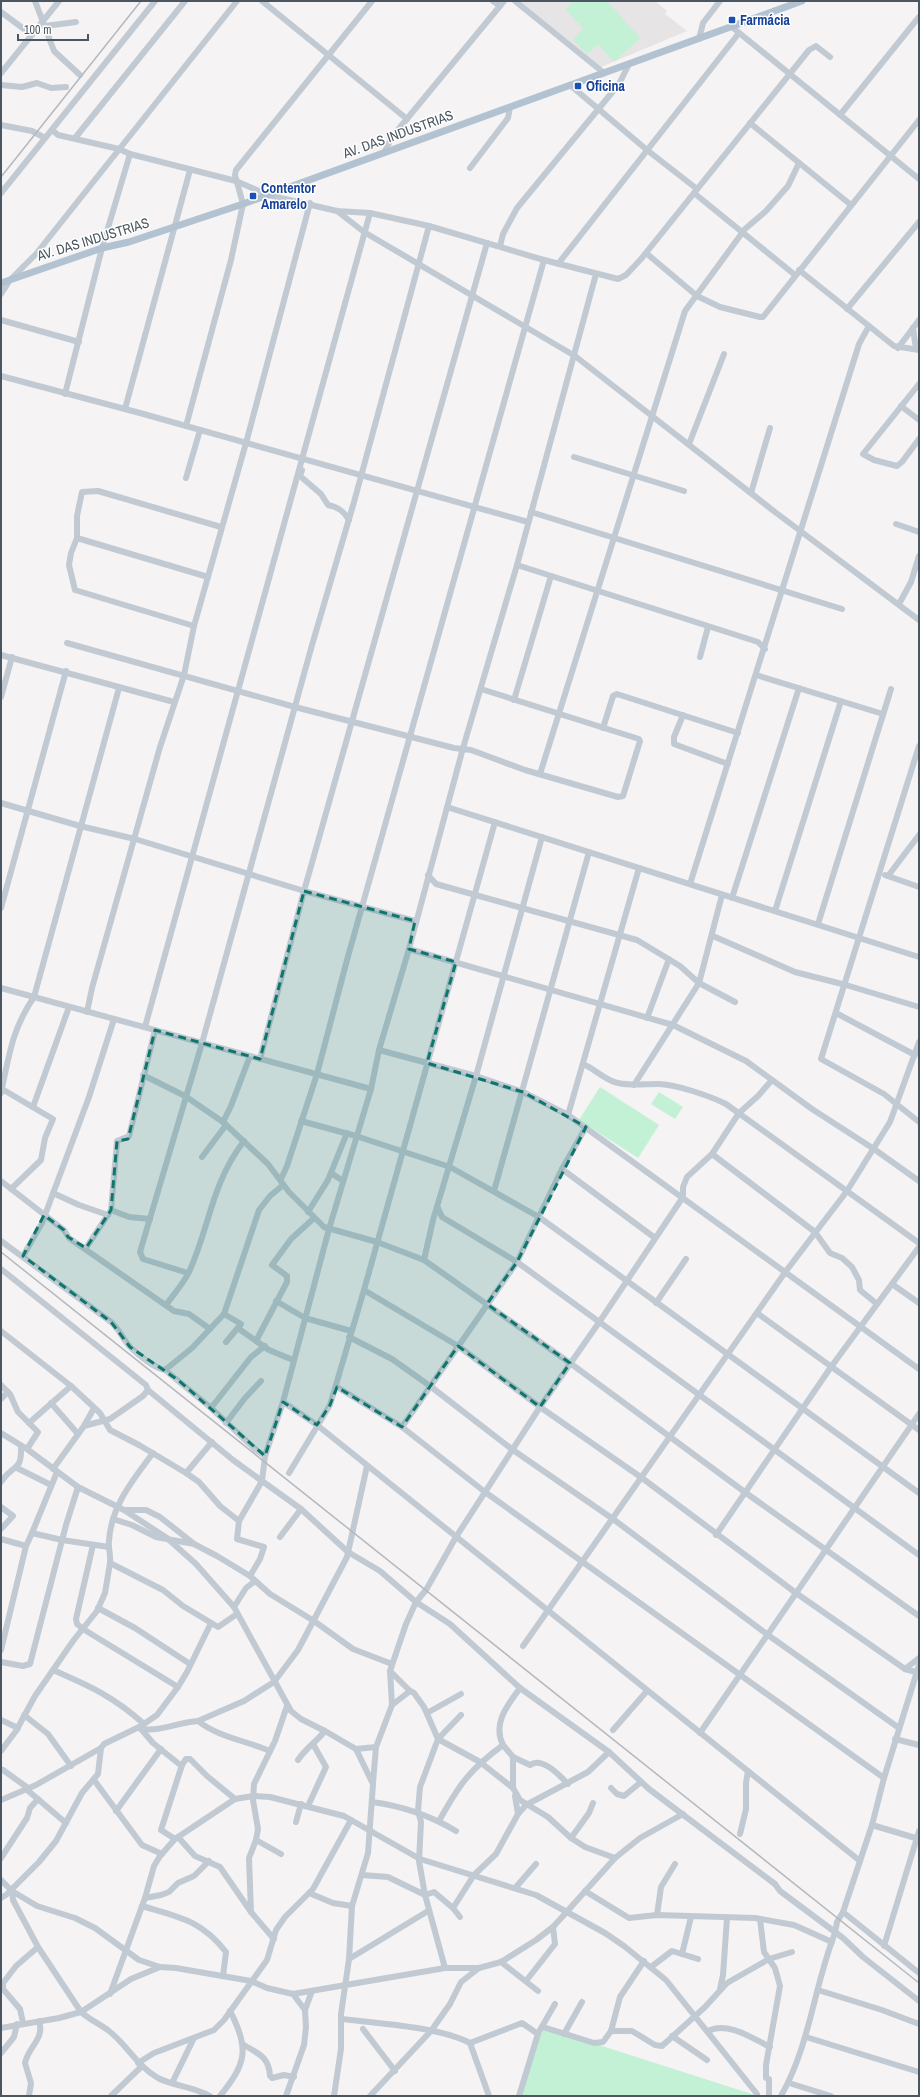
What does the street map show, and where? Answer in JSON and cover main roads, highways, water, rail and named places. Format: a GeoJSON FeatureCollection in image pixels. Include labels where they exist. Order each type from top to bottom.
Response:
{"type":"FeatureCollection","features":[{"type":"Feature","properties":{"kind":"main road","name":"AV. DAS INDUSTRIAS"},"geometry":{"type":"LineString","coordinates":[[1,283],[102,248],[129,242],[243,204],[732,27],[790,3],[802,1]]}},
{"type":"Feature","properties":{"kind":"railway"},"geometry":{"type":"LineString","coordinates":[[1,177],[141,1]]}},
{"type":"Feature","properties":{"kind":"railway"},"geometry":{"type":"LineString","coordinates":[[1,1252],[919,1983]]}},
{"type":"Feature","properties":{"kind":"place","name":"Farmácia"},"geometry":{"type":"Point","coordinates":[732,20]}},
{"type":"Feature","properties":{"kind":"place","name":"Oficina"},"geometry":{"type":"Point","coordinates":[578,86]}},
{"type":"Feature","properties":{"kind":"place","name":"Contentor Amarelo"},"geometry":{"type":"Point","coordinates":[253,196]}}]}
